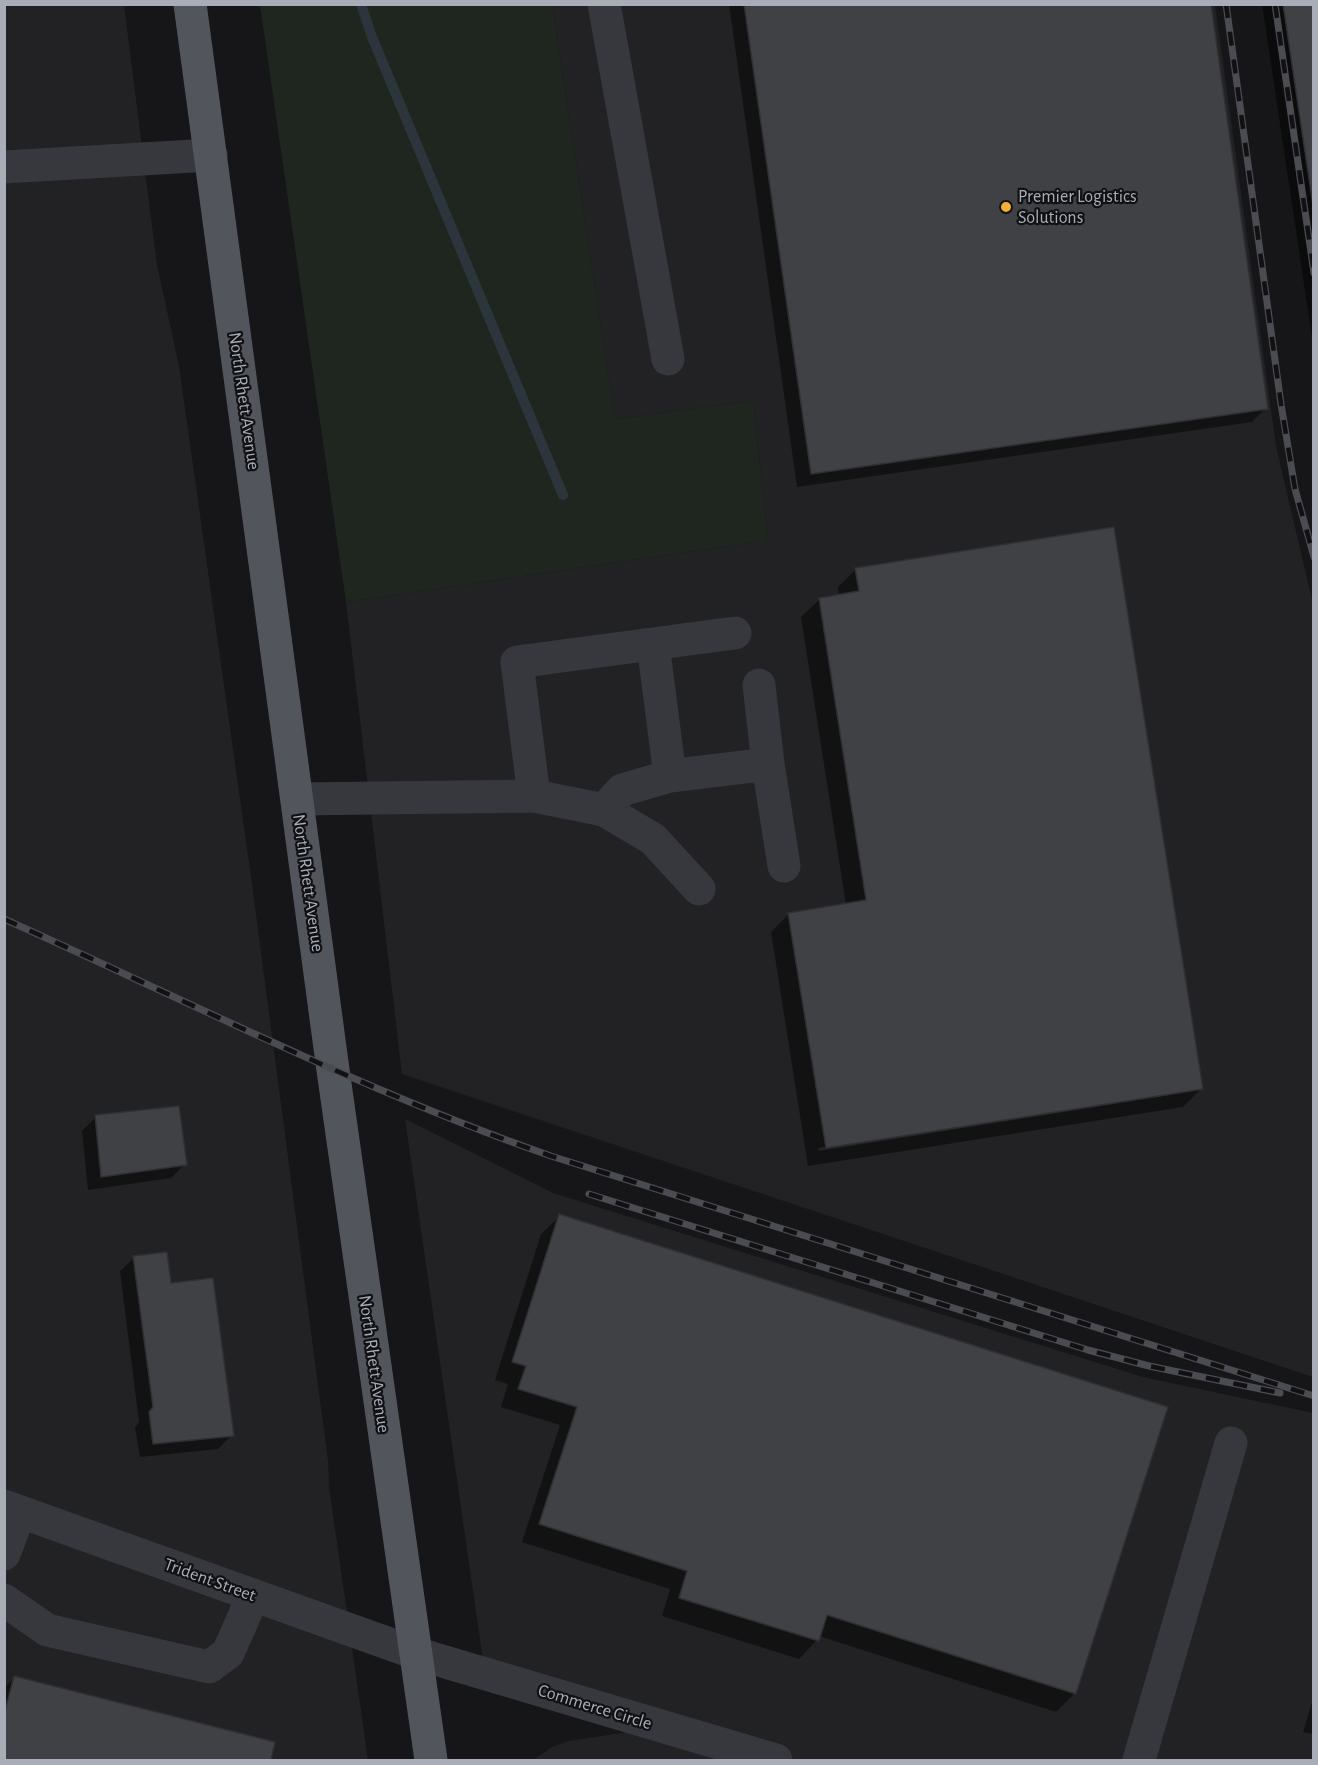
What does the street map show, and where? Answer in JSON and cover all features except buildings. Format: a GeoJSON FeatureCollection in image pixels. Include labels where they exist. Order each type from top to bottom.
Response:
{"type":"FeatureCollection","features":[{"type":"Feature","properties":{"kind":"main road","name":"North Rhett Avenue"},"geometry":{"type":"LineString","coordinates":[[190,4],[297,799],[431,1761]]}},
{"type":"Feature","properties":{"kind":"street"},"geometry":{"type":"LineString","coordinates":[[604,4],[668,359]]}},
{"type":"Feature","properties":{"kind":"street"},"geometry":{"type":"LineString","coordinates":[[4,167],[211,156]]}},
{"type":"Feature","properties":{"kind":"street"},"geometry":{"type":"LineString","coordinates":[[534,796],[517,662],[735,633]]}},
{"type":"Feature","properties":{"kind":"street"},"geometry":{"type":"LineString","coordinates":[[653,645],[670,776]]}},
{"type":"Feature","properties":{"kind":"street"},"geometry":{"type":"LineString","coordinates":[[759,685],[768,764],[784,866]]}},
{"type":"Feature","properties":{"kind":"street"},"geometry":{"type":"LineString","coordinates":[[604,810],[622,790],[670,776],[768,764]]}},
{"type":"Feature","properties":{"kind":"street"},"geometry":{"type":"LineString","coordinates":[[297,799],[534,796],[604,810],[652,838],[699,889]]}},
{"type":"Feature","properties":{"kind":"street"},"geometry":{"type":"LineString","coordinates":[[1138,1761],[1231,1443]]}},
{"type":"Feature","properties":{"kind":"street"},"geometry":{"type":"LineString","coordinates":[[4,1554],[12,1509]]}},
{"type":"Feature","properties":{"kind":"street","name":"Trident Street"},"geometry":{"type":"LineString","coordinates":[[12,1509],[415,1653]]}},
{"type":"Feature","properties":{"kind":"street"},"geometry":{"type":"LineString","coordinates":[[4,1600],[47,1630],[209,1667],[228,1653],[253,1596]]}},
{"type":"Feature","properties":{"kind":"street","name":"Commerce Circle"},"geometry":{"type":"LineString","coordinates":[[415,1653],[776,1761]]}},
{"type":"Feature","properties":{"kind":"shaded area"},"geometry":{"type":"Polygon","coordinates":[[[5,5],[124,5],[157,265],[179,366],[252,884],[328,1461],[329,1487],[368,1760],[5,1760],[5,5]]]}},
{"type":"Feature","properties":{"kind":"shaded area"},"geometry":{"type":"Polygon","coordinates":[[[260,5],[552,5],[615,419],[753,401],[768,540],[346,602],[260,5]]]}},
{"type":"Feature","properties":{"kind":"shaded area"},"geometry":{"type":"Polygon","coordinates":[[[552,5],[1215,5],[1276,446],[1313,604],[1313,1377],[402,1074],[346,602],[768,540],[753,401],[615,419],[552,5]]]}},
{"type":"Feature","properties":{"kind":"shaded area"},"geometry":{"type":"Polygon","coordinates":[[[405,1119],[553,1193],[1143,1377],[1313,1413],[1313,1760],[533,1760],[552,1747],[569,1741],[661,1727],[485,1674],[405,1119]]]}},
{"type":"Feature","properties":{"kind":"waterway"},"geometry":{"type":"LineString","coordinates":[[361,4],[372,37],[563,495]]}},
{"type":"Feature","properties":{"kind":"railway"},"geometry":{"type":"LineString","coordinates":[[1226,4],[1281,404],[1295,489],[1314,557]]}},
{"type":"Feature","properties":{"kind":"railway"},"geometry":{"type":"LineString","coordinates":[[1275,4],[1314,273]]}},
{"type":"Feature","properties":{"kind":"railway"},"geometry":{"type":"LineString","coordinates":[[4,919],[343,1074],[551,1156],[1314,1396]]}},
{"type":"Feature","properties":{"kind":"railway"},"geometry":{"type":"LineString","coordinates":[[589,1194],[1088,1350],[1149,1366],[1280,1393]]}},
{"type":"Feature","properties":{"kind":"place","name":"Premier Logistics Solutions"},"geometry":{"type":"Point","coordinates":[1006,207]}}]}
